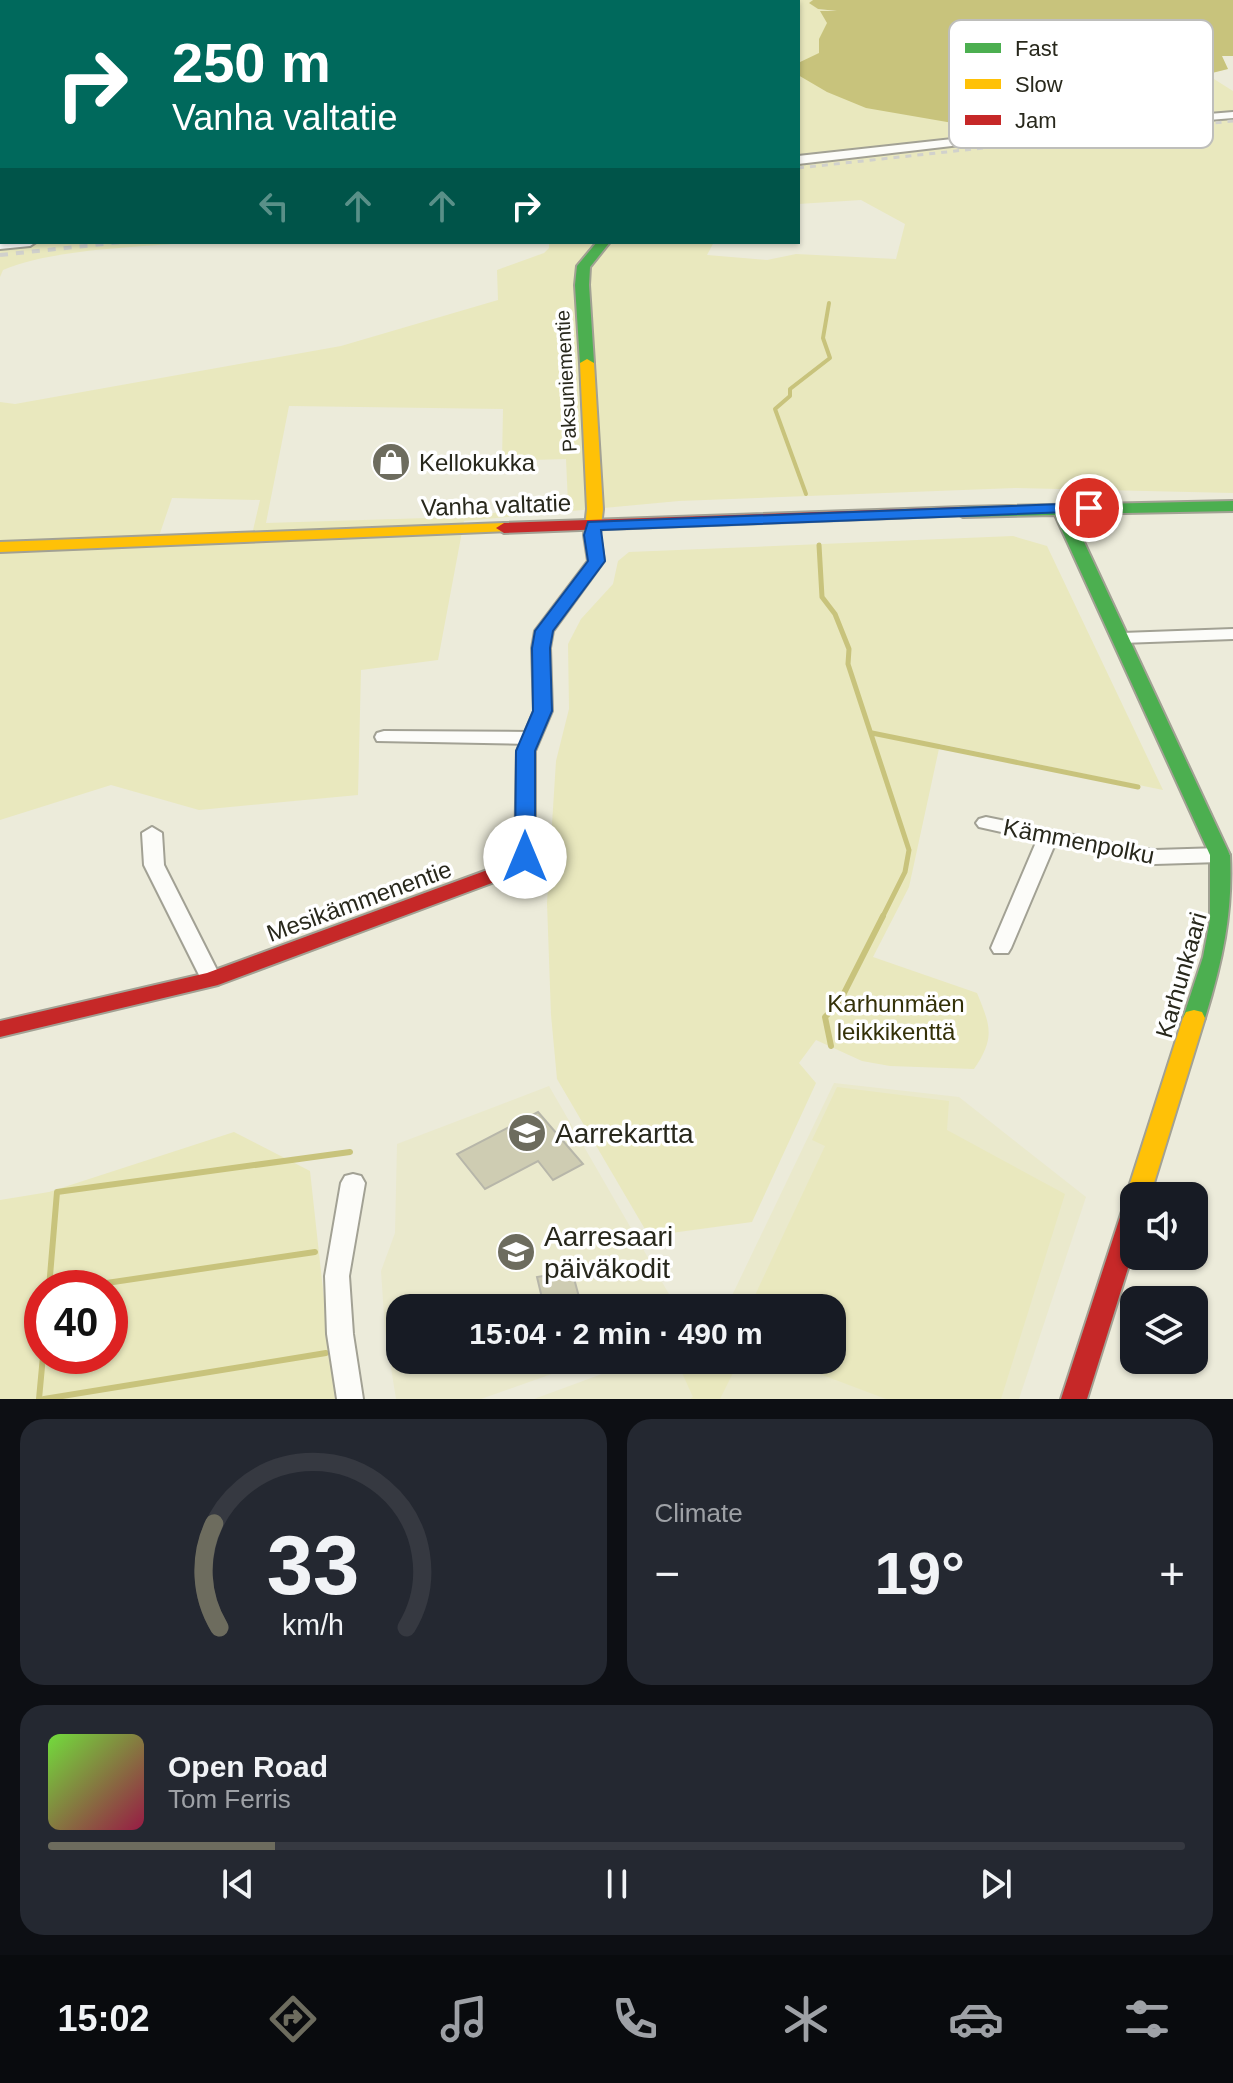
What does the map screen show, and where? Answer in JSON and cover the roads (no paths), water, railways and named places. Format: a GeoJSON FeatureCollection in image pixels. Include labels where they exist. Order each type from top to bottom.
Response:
{"type":"FeatureCollection","features":[{"type":"Feature","properties":{"kind":"street"},"geometry":{"type":"LineString","coordinates":[[1213,117],[1233,115]]}},
{"type":"Feature","properties":{"kind":"street"},"geometry":{"type":"LineString","coordinates":[[800,160],[949,143]]}},
{"type":"Feature","properties":{"kind":"street","name":"Paksuniementie"},"geometry":{"type":"LineString","coordinates":[[594,525],[582,285],[584,266],[602,244]]}},
{"type":"Feature","properties":{"kind":"street","name":"Vanha valtatie"},"geometry":{"type":"LineString","coordinates":[[0,547],[1060,508],[1233,506]]}},
{"type":"Feature","properties":{"kind":"street","name":"Karhunkaari"},"geometry":{"type":"LineString","coordinates":[[1060,508],[1220,855],[1227,939],[1143,1182]]}},
{"type":"Feature","properties":{"kind":"street","name":"Mesikämmenentie"},"geometry":{"type":"LineString","coordinates":[[0,1029],[211,980],[517,865],[525,857],[524,775],[530,738],[539,725],[543,711],[541,648],[544,631],[596,561],[592,535],[594,525]]}},
{"type":"Feature","properties":{"kind":"street"},"geometry":{"type":"LineString","coordinates":[[1122,638],[1233,634]]}},
{"type":"Feature","properties":{"kind":"street"},"geometry":{"type":"LineString","coordinates":[[384,737],[530,738]]}},
{"type":"Feature","properties":{"kind":"street","name":"Kämmenpolku"},"geometry":{"type":"LineString","coordinates":[[986,823],[1155,857],[1220,855]]}},
{"type":"Feature","properties":{"kind":"street"},"geometry":{"type":"LineString","coordinates":[[152,833],[154,865],[211,980]]}},
{"type":"Feature","properties":{"kind":"street"},"geometry":{"type":"LineString","coordinates":[[1001,948],[1048,837]]}},
{"type":"Feature","properties":{"kind":"street"},"geometry":{"type":"LineString","coordinates":[[350,1399],[340,1334],[337,1276],[353,1183]]}},
{"type":"Feature","properties":{"kind":"street"},"geometry":{"type":"LineString","coordinates":[[1074,1399],[1120,1255]]}},
{"type":"Feature","properties":{"kind":"waterway"},"geometry":{"type":"LineString","coordinates":[[806,494],[775,409],[790,396],[790,389],[830,358],[823,338],[829,303]]}},
{"type":"Feature","properties":{"kind":"waterway"},"geometry":{"type":"LineString","coordinates":[[819,545],[822,597],[835,614],[849,649],[848,664],[909,850],[905,872],[883,916]]}},
{"type":"Feature","properties":{"kind":"waterway"},"geometry":{"type":"LineString","coordinates":[[872,733],[1138,787]]}},
{"type":"Feature","properties":{"kind":"waterway"},"geometry":{"type":"LineString","coordinates":[[831,1046],[825,1017],[839,1003],[883,916]]}},
{"type":"Feature","properties":{"kind":"waterway"},"geometry":{"type":"LineString","coordinates":[[50,1270],[57,1192],[350,1152]]}},
{"type":"Feature","properties":{"kind":"waterway"},"geometry":{"type":"LineString","coordinates":[[128,1280],[315,1252]]}},
{"type":"Feature","properties":{"kind":"waterway"},"geometry":{"type":"LineString","coordinates":[[44,1399],[326,1353]]}},
{"type":"Feature","properties":{"kind":"waterway"},"geometry":{"type":"LineString","coordinates":[[39,1399],[41,1374]]}},
{"type":"Feature","properties":{"kind":"railway"},"geometry":{"type":"LineString","coordinates":[[1213,123],[1233,121]]}},
{"type":"Feature","properties":{"kind":"railway"},"geometry":{"type":"LineString","coordinates":[[800,168],[983,148]]}},
{"type":"Feature","properties":{"kind":"railway"},"geometry":{"type":"LineString","coordinates":[[0,255],[103,244]]}},
{"type":"Feature","properties":{"kind":"place","name":"Kellokukka"},"geometry":{"type":"Point","coordinates":[391,462]}},
{"type":"Feature","properties":{"kind":"place","name":"Aarrekartta"},"geometry":{"type":"Point","coordinates":[527,1133]}},
{"type":"Feature","properties":{"kind":"place","name":"Aarresaari päiväkodit"},"geometry":{"type":"Point","coordinates":[516,1252]}},
{"type":"Feature","properties":{"kind":"park label","name":"Karhunmäen leikkikenttä"},"geometry":{"type":"Point","coordinates":[896,1017]}}]}
